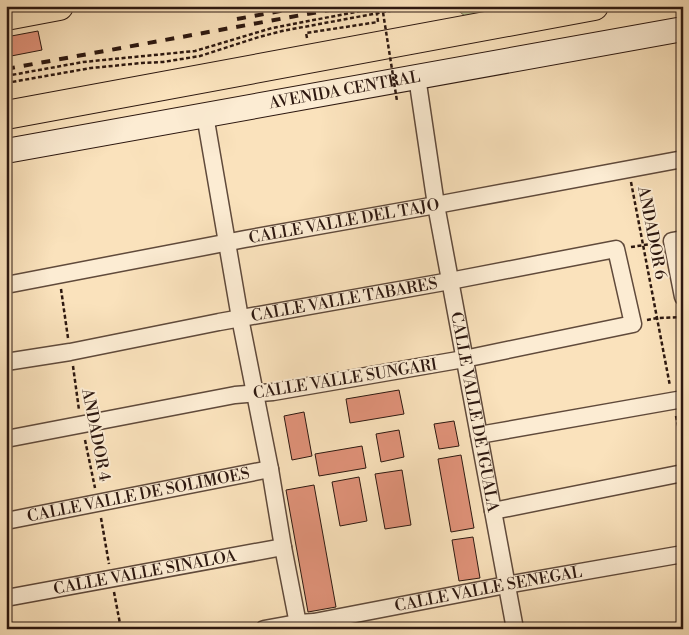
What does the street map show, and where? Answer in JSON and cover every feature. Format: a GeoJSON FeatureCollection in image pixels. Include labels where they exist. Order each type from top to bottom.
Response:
{"type":"FeatureCollection","features":[{"type":"Feature","properties":{"kind":"highway"},"geometry":{"type":"LineString","coordinates":[[6,16],[59,6]]}},
{"type":"Feature","properties":{"kind":"highway"},"geometry":{"type":"LineString","coordinates":[[6,115],[594,6]]}},
{"type":"Feature","properties":{"kind":"main road","name":"AVENIDA CENTRAL"},"geometry":{"type":"LineString","coordinates":[[6,151],[683,29]]}},
{"type":"Feature","properties":{"kind":"street","name":"CALLE VALLE DE IGUALA"},"geometry":{"type":"LineString","coordinates":[[417,77],[436,205],[515,629]]}},
{"type":"Feature","properties":{"kind":"street"},"geometry":{"type":"LineString","coordinates":[[205,115],[240,318],[270,469],[298,626]]}},
{"type":"Feature","properties":{"kind":"street","name":"CALLE VALLE DEL TAJO"},"geometry":{"type":"LineString","coordinates":[[6,285],[683,159]]}},
{"type":"Feature","properties":{"kind":"street"},"geometry":{"type":"LineString","coordinates":[[677,240],[683,297]]}},
{"type":"Feature","properties":{"kind":"street"},"geometry":{"type":"LineString","coordinates":[[616,249],[633,324]]}},
{"type":"Feature","properties":{"kind":"street","name":"CALLE VALLE TABARES"},"geometry":{"type":"LineString","coordinates":[[6,362],[70,352],[240,318],[450,281],[616,249]]}},
{"type":"Feature","properties":{"kind":"street","name":"CALLE VALLE SUNGARI"},"geometry":{"type":"LineString","coordinates":[[6,439],[235,395],[273,392],[464,359],[633,324]]}},
{"type":"Feature","properties":{"kind":"street"},"geometry":{"type":"LineString","coordinates":[[479,435],[678,400]]}},
{"type":"Feature","properties":{"kind":"street","name":"CALLE VALLE DE SOLIMOES"},"geometry":{"type":"LineString","coordinates":[[6,521],[270,469]]}},
{"type":"Feature","properties":{"kind":"street"},"geometry":{"type":"LineString","coordinates":[[493,511],[683,474]]}},
{"type":"Feature","properties":{"kind":"street","name":"CALLE VALLE SINALOA"},"geometry":{"type":"LineString","coordinates":[[6,598],[283,547]]}},
{"type":"Feature","properties":{"kind":"street","name":"CALLE VALLE SENEGAL"},"geometry":{"type":"LineString","coordinates":[[264,629],[298,626],[683,554]]}},
{"type":"Feature","properties":{"kind":"path"},"geometry":{"type":"LineString","coordinates":[[382,6],[397,101]]}},
{"type":"Feature","properties":{"kind":"path"},"geometry":{"type":"LineString","coordinates":[[6,76],[83,62],[195,51],[272,28],[386,6]]}},
{"type":"Feature","properties":{"kind":"path"},"geometry":{"type":"LineString","coordinates":[[6,83],[91,68],[163,62],[200,56],[282,31],[416,6]]}},
{"type":"Feature","properties":{"kind":"path"},"geometry":{"type":"LineString","coordinates":[[377,14],[378,22]]}},
{"type":"Feature","properties":{"kind":"path","name":"ANDADOR 6"},"geometry":{"type":"LineString","coordinates":[[629,168],[657,318],[678,400],[683,449]]}},
{"type":"Feature","properties":{"kind":"path"},"geometry":{"type":"LineString","coordinates":[[616,249],[677,240]]}},
{"type":"Feature","properties":{"kind":"path","name":"ANDADOR 4"},"geometry":{"type":"LineString","coordinates":[[59,275],[82,425],[121,629]]}},
{"type":"Feature","properties":{"kind":"path"},"geometry":{"type":"LineString","coordinates":[[633,324],[657,318],[683,317]]}},
{"type":"Feature","properties":{"kind":"green space"},"geometry":{"type":"Polygon","coordinates":[[[452,6],[495,6],[495,11],[465,16],[452,6]]]}},
{"type":"Feature","properties":{"kind":"building"},"geometry":{"type":"Polygon","coordinates":[[[38,31],[42,50],[6,57],[6,37],[38,31]]]}},
{"type":"Feature","properties":{"kind":"building"},"geometry":{"type":"Polygon","coordinates":[[[399,390],[404,414],[350,423],[346,399],[399,390]]]}},
{"type":"Feature","properties":{"kind":"building"},"geometry":{"type":"Polygon","coordinates":[[[304,412],[312,456],[292,460],[284,416],[304,412]]]}},
{"type":"Feature","properties":{"kind":"building"},"geometry":{"type":"Polygon","coordinates":[[[454,421],[459,446],[439,449],[434,424],[454,421]]]}},
{"type":"Feature","properties":{"kind":"building"},"geometry":{"type":"Polygon","coordinates":[[[399,430],[404,457],[381,462],[376,434],[399,430]]]}},
{"type":"Feature","properties":{"kind":"building"},"geometry":{"type":"Polygon","coordinates":[[[362,446],[366,468],[319,476],[315,454],[362,446]]]}},
{"type":"Feature","properties":{"kind":"building"},"geometry":{"type":"Polygon","coordinates":[[[461,455],[474,528],[451,532],[438,459],[461,455]]]}},
{"type":"Feature","properties":{"kind":"building"},"geometry":{"type":"Polygon","coordinates":[[[402,470],[411,525],[385,529],[375,474],[402,470]]]}},
{"type":"Feature","properties":{"kind":"building"},"geometry":{"type":"Polygon","coordinates":[[[359,477],[367,521],[340,526],[332,482],[359,477]]]}},
{"type":"Feature","properties":{"kind":"building"},"geometry":{"type":"Polygon","coordinates":[[[314,485],[336,607],[308,612],[286,490],[314,485]]]}},
{"type":"Feature","properties":{"kind":"building"},"geometry":{"type":"Polygon","coordinates":[[[473,537],[480,578],[459,581],[452,540],[473,537]]]}},
{"type":"Feature","properties":{"kind":"railway"},"geometry":{"type":"LineString","coordinates":[[237,19],[308,6]]}},
{"type":"Feature","properties":{"kind":"railway"},"geometry":{"type":"LineString","coordinates":[[6,69],[351,6]]}}]}
